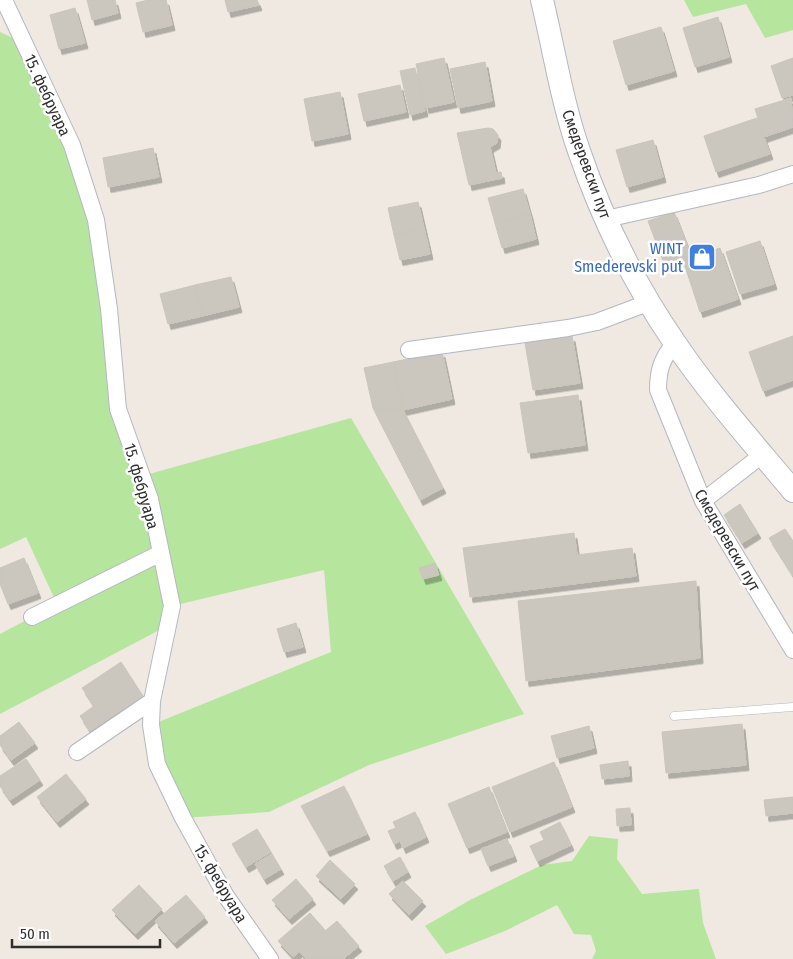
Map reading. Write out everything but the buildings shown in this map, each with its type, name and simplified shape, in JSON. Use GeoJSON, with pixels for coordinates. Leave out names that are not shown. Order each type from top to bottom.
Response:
{"type":"FeatureCollection","features":[{"type":"Feature","properties":{"kind":"main road","name":"Смедеревски пут"},"geometry":{"type":"LineString","coordinates":[[542,0],[568,114],[579,151],[606,219],[650,302],[675,343],[762,455],[793,491]]}},
{"type":"Feature","properties":{"kind":"street","name":"15. фебруара"},"geometry":{"type":"LineString","coordinates":[[4,0],[72,145],[96,220],[109,309],[118,409],[150,499],[172,606],[152,701],[152,725],[158,764],[183,818],[226,896],[270,959]]}},
{"type":"Feature","properties":{"kind":"street"},"geometry":{"type":"LineString","coordinates":[[606,219],[759,185],[793,174]]}},
{"type":"Feature","properties":{"kind":"street"},"geometry":{"type":"LineString","coordinates":[[409,350],[568,328],[597,322],[650,302]]}},
{"type":"Feature","properties":{"kind":"street","name":"Смедеревски пут"},"geometry":{"type":"LineString","coordinates":[[675,343],[662,360],[658,378],[658,390],[702,501],[793,650]]}},
{"type":"Feature","properties":{"kind":"street"},"geometry":{"type":"LineString","coordinates":[[702,501],[762,455]]}},
{"type":"Feature","properties":{"kind":"street"},"geometry":{"type":"LineString","coordinates":[[32,617],[161,554]]}},
{"type":"Feature","properties":{"kind":"street"},"geometry":{"type":"LineString","coordinates":[[77,752],[152,701]]}},
{"type":"Feature","properties":{"kind":"lane"},"geometry":{"type":"LineString","coordinates":[[674,716],[793,707]]}},
{"type":"Feature","properties":{"kind":"green space"},"geometry":{"type":"Polygon","coordinates":[[[684,0],[793,0],[793,30],[765,38],[746,4],[693,17],[684,0]]]}},
{"type":"Feature","properties":{"kind":"green space"},"geometry":{"type":"Polygon","coordinates":[[[0,32],[25,44],[96,220],[113,354],[142,476],[351,418],[524,714],[369,765],[269,812],[183,818],[151,725],[331,652],[324,570],[172,606],[167,626],[0,714],[0,634],[57,604],[26,537],[0,549],[0,32]]]}},
{"type":"Feature","properties":{"kind":"green space"},"geometry":{"type":"Polygon","coordinates":[[[589,836],[618,839],[617,859],[642,894],[699,889],[703,923],[716,959],[592,959],[596,951],[591,935],[574,934],[557,905],[505,931],[446,954],[425,926],[470,900],[542,865],[572,861],[589,836]]]}},
{"type":"Feature","properties":{"kind":"place","name":"WINT Smederevski put"},"geometry":{"type":"Point","coordinates":[702,257]}}]}
